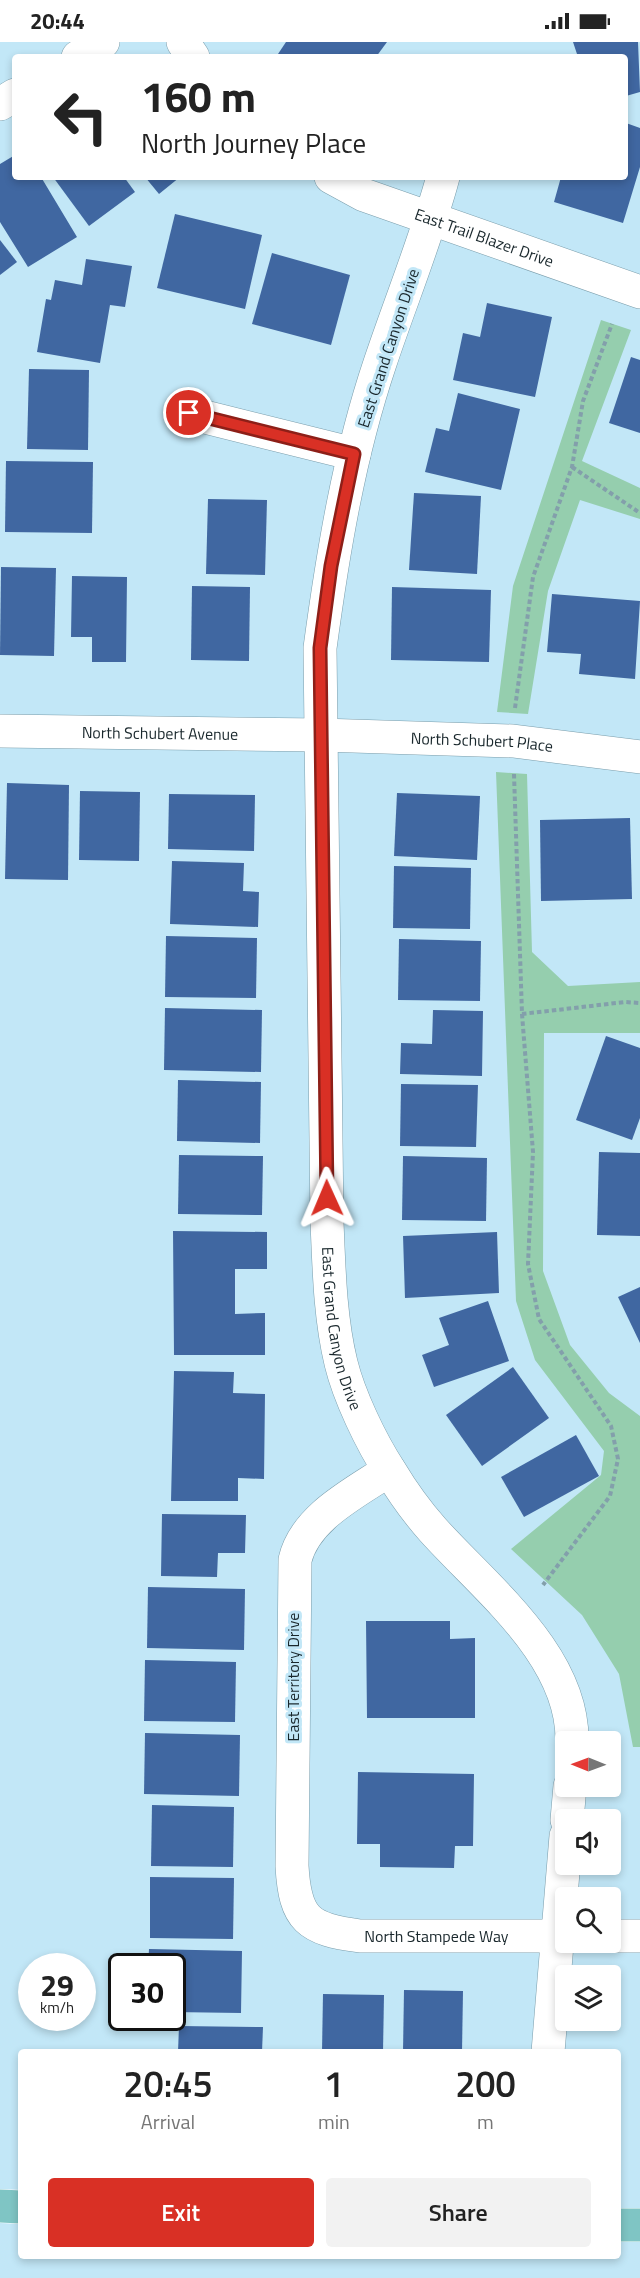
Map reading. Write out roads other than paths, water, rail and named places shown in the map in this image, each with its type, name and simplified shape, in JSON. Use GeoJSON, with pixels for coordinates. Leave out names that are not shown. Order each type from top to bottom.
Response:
{"type":"FeatureCollection","features":[{"type":"Feature","properties":{"kind":"main road"},"geometry":{"type":"LineString","coordinates":[[0,2206],[18,2206]]}},
{"type":"Feature","properties":{"kind":"main road"},"geometry":{"type":"LineString","coordinates":[[621,2225],[640,2225]]}},
{"type":"Feature","properties":{"kind":"street"},"geometry":{"type":"LineString","coordinates":[[83,54],[103,42]]}},
{"type":"Feature","properties":{"kind":"street","name":"East Trail Blazer Drive"},"geometry":{"type":"LineString","coordinates":[[336,180],[364,195],[640,292]]}},
{"type":"Feature","properties":{"kind":"street","name":"East Grand Canyon Drive"},"geometry":{"type":"LineString","coordinates":[[442,180],[431,219],[379,364],[354,454],[331,566],[320,648],[327,1222],[330,1291],[340,1361],[349,1392],[389,1470],[432,1528],[533,1637],[557,1678],[572,1724],[572,1731]]}},
{"type":"Feature","properties":{"kind":"street"},"geometry":{"type":"LineString","coordinates":[[189,413],[354,454]]}},
{"type":"Feature","properties":{"kind":"street","name":"North Schubert Avenue"},"geometry":{"type":"LineString","coordinates":[[0,731],[321,735]]}},
{"type":"Feature","properties":{"kind":"street","name":"North Schubert Place"},"geometry":{"type":"LineString","coordinates":[[321,735],[513,741],[640,757]]}},
{"type":"Feature","properties":{"kind":"street","name":"East Territory Drive"},"geometry":{"type":"LineString","coordinates":[[311,1923],[302,1912],[295,1895],[292,1866],[296,1553],[322,1517],[340,1502],[389,1470]]}},
{"type":"Feature","properties":{"kind":"street","name":"North Stampede Way"},"geometry":{"type":"LineString","coordinates":[[311,1923],[330,1932],[360,1936],[555,1936]]}},
{"type":"Feature","properties":{"kind":"street"},"geometry":{"type":"LineString","coordinates":[[621,1936],[640,1936]]}},
{"type":"Feature","properties":{"kind":"street"},"geometry":{"type":"LineString","coordinates":[[548,2049],[559,1953]]}}]}
